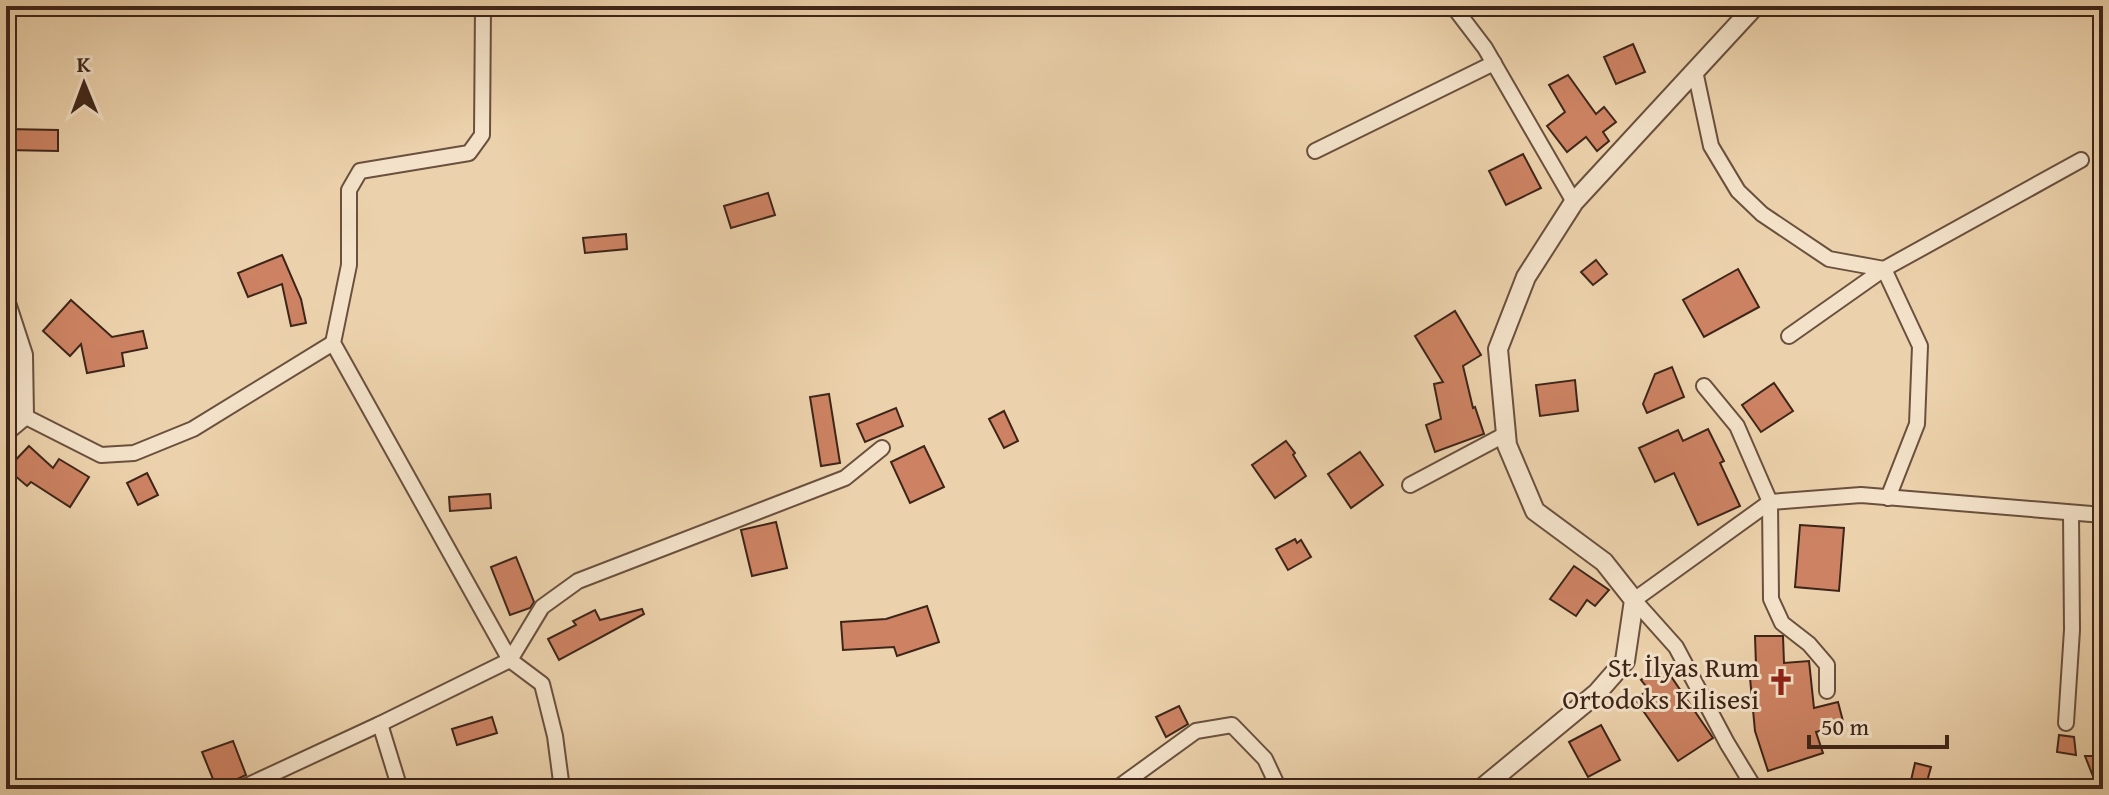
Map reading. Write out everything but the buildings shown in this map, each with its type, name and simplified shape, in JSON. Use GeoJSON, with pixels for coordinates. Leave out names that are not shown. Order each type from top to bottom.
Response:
{"type":"FeatureCollection","features":[{"type":"Feature","properties":{"kind":"street"},"geometry":{"type":"LineString","coordinates":[[483,6],[482,135],[469,153],[360,171],[349,190],[349,265],[333,343],[510,660],[542,684],[555,736],[562,789]]}},
{"type":"Feature","properties":{"kind":"street"},"geometry":{"type":"LineString","coordinates":[[1453,6],[1485,48],[1574,202]]}},
{"type":"Feature","properties":{"kind":"street"},"geometry":{"type":"LineString","coordinates":[[1755,6],[1574,202],[1526,277],[1498,349],[1507,445],[1535,511],[1604,562],[1676,647],[1755,789]]}},
{"type":"Feature","properties":{"kind":"street"},"geometry":{"type":"LineString","coordinates":[[1315,151],[1494,63]]}},
{"type":"Feature","properties":{"kind":"street"},"geometry":{"type":"LineString","coordinates":[[1695,71],[1711,146],[1738,191],[1762,214],[1829,259],[1884,269]]}},
{"type":"Feature","properties":{"kind":"street"},"geometry":{"type":"LineString","coordinates":[[1789,336],[1884,269],[2081,160]]}},
{"type":"Feature","properties":{"kind":"street"},"geometry":{"type":"LineString","coordinates":[[1884,269],[1920,346],[1917,424],[1888,498]]}},
{"type":"Feature","properties":{"kind":"street"},"geometry":{"type":"LineString","coordinates":[[6,303],[24,416]]}},
{"type":"Feature","properties":{"kind":"street"},"geometry":{"type":"LineString","coordinates":[[24,416],[101,455],[134,453],[193,429],[333,343]]}},
{"type":"Feature","properties":{"kind":"street"},"geometry":{"type":"LineString","coordinates":[[1704,386],[1737,426],[1770,502],[1771,599],[1782,623],[1809,644],[1827,665],[1827,691]]}},
{"type":"Feature","properties":{"kind":"street"},"geometry":{"type":"LineString","coordinates":[[6,431],[24,416]]}},
{"type":"Feature","properties":{"kind":"street"},"geometry":{"type":"LineString","coordinates":[[1410,485],[1506,434]]}},
{"type":"Feature","properties":{"kind":"street"},"geometry":{"type":"LineString","coordinates":[[240,789],[510,660],[542,607],[578,581],[845,478],[882,448]]}},
{"type":"Feature","properties":{"kind":"street"},"geometry":{"type":"LineString","coordinates":[[1481,789],[1597,693],[1625,661],[1634,600],[1770,502],[1861,495],[2103,515]]}},
{"type":"Feature","properties":{"kind":"street"},"geometry":{"type":"LineString","coordinates":[[2066,723],[2072,630],[2071,513]]}},
{"type":"Feature","properties":{"kind":"street"},"geometry":{"type":"LineString","coordinates":[[380,724],[400,789]]}},
{"type":"Feature","properties":{"kind":"street"},"geometry":{"type":"LineString","coordinates":[[1116,789],[1196,731],[1232,725],[1265,759],[1279,789]]}},
{"type":"Feature","properties":{"kind":"place","name":"St. İlyas Rum Ortodoks Kilisesi"},"geometry":{"type":"Point","coordinates":[1781,682]}}]}
